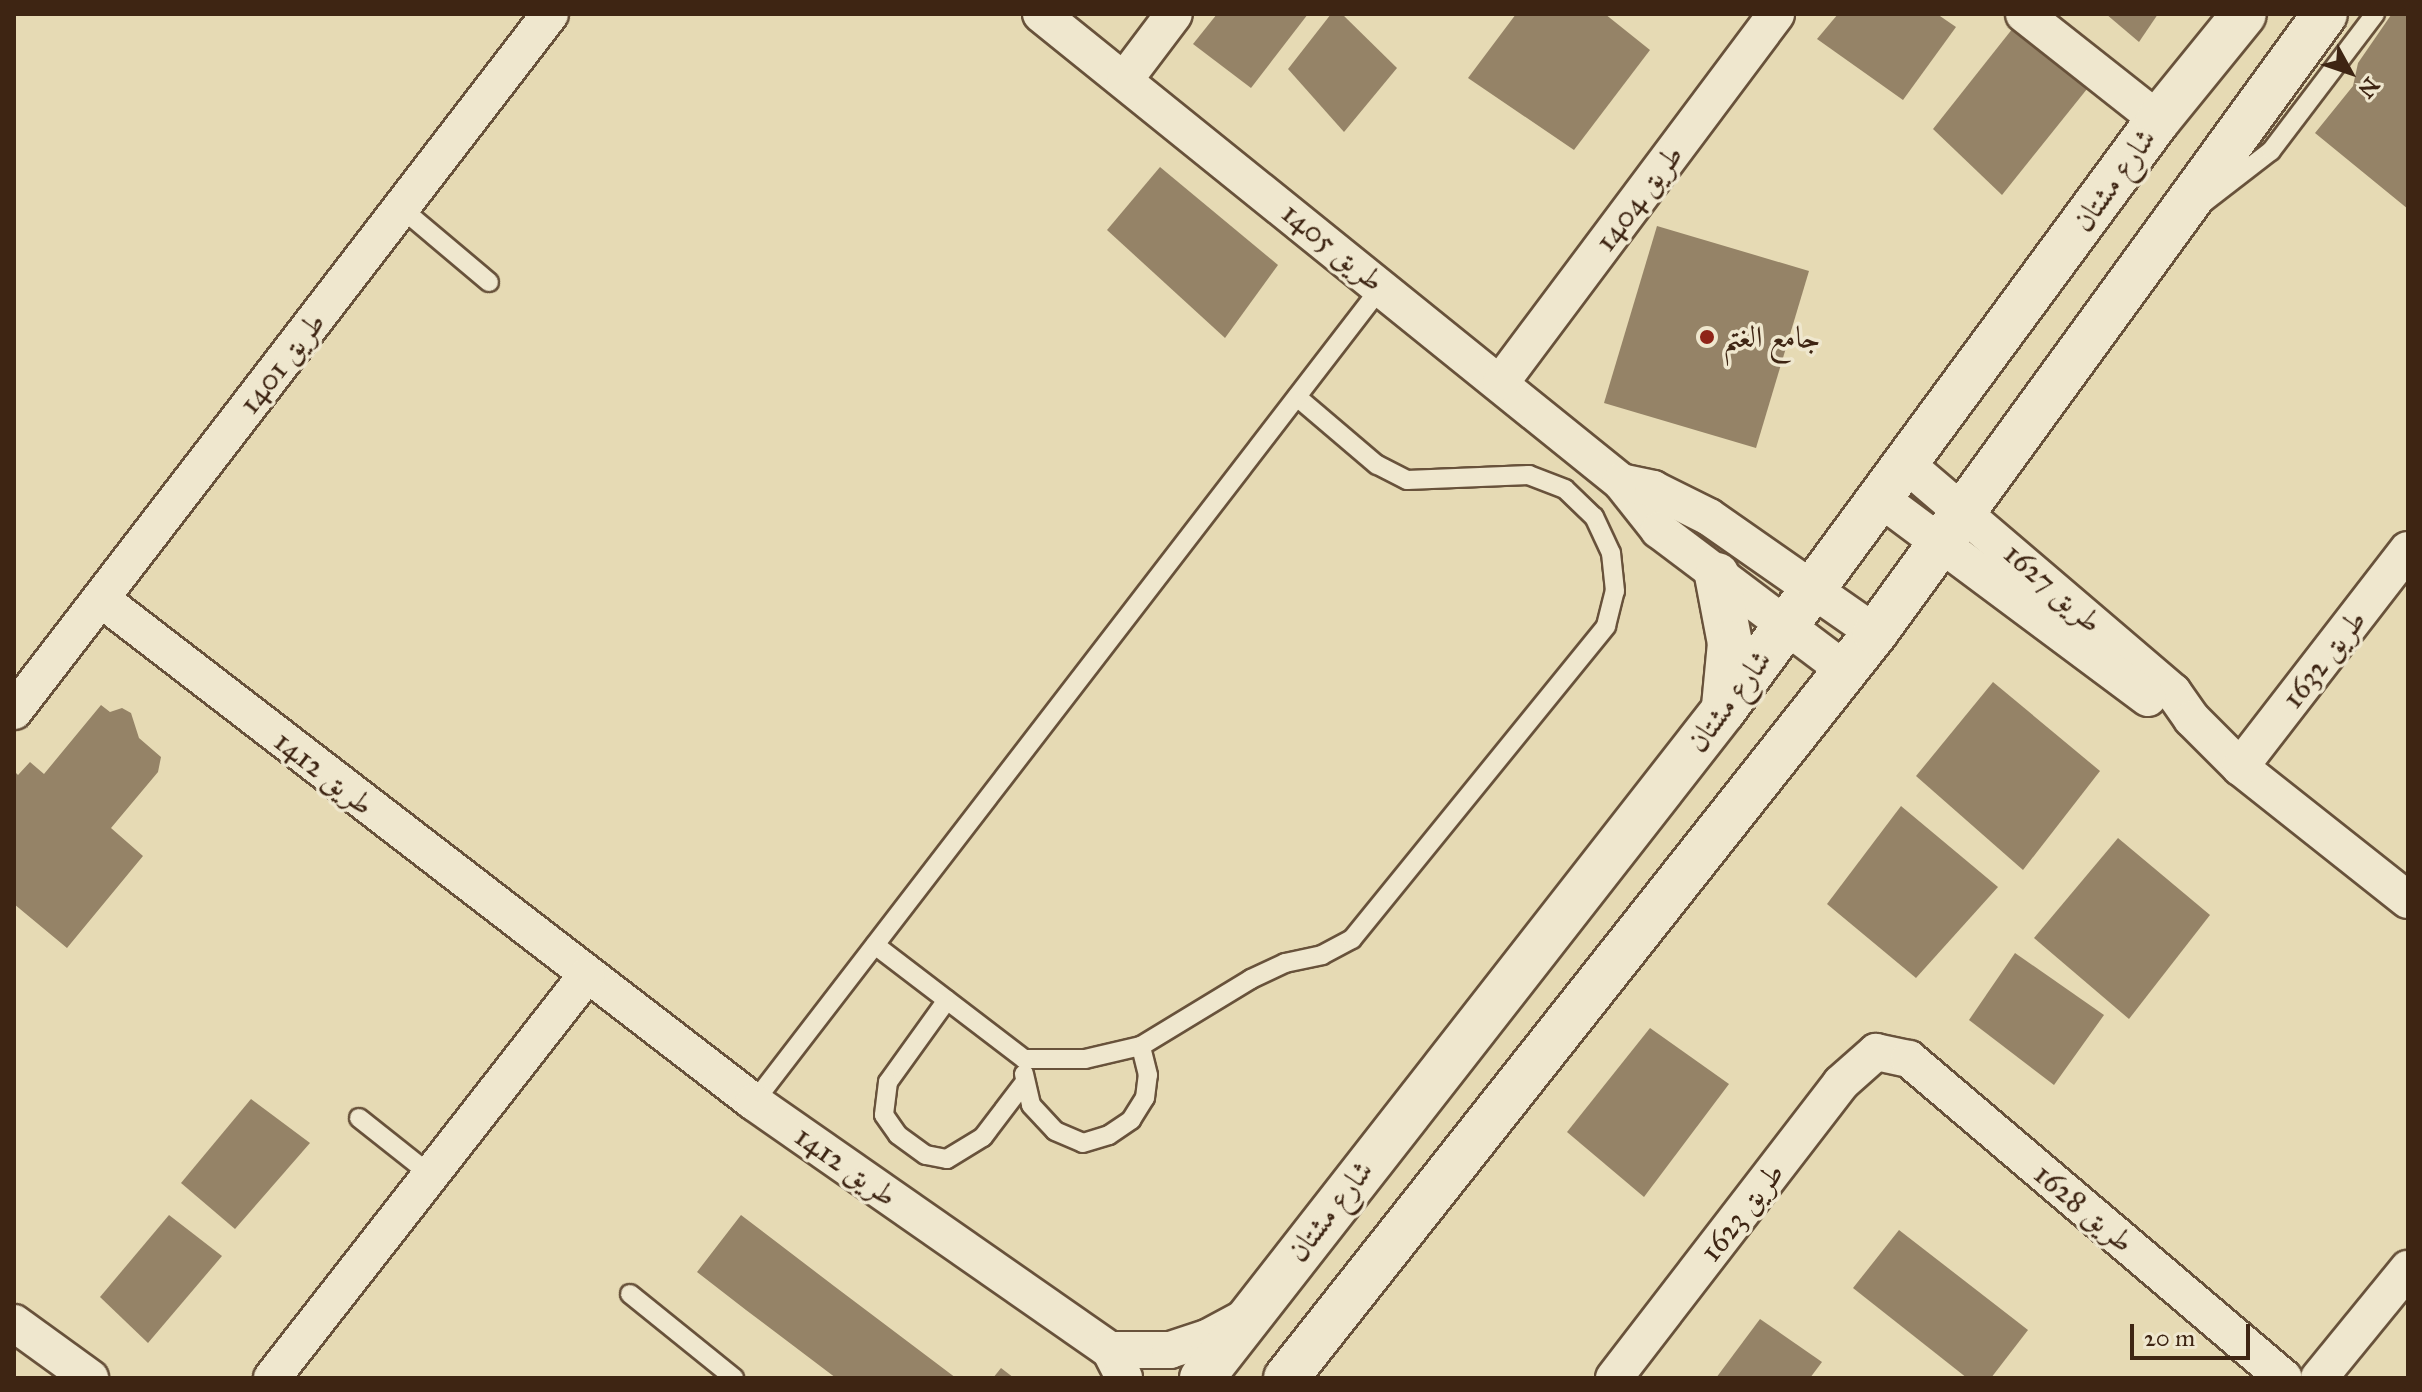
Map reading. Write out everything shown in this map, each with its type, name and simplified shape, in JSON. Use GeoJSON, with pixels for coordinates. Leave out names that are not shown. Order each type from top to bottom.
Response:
{"type":"FeatureCollection","features":[{"type":"Feature","properties":{"kind":"street","name":"طريق 1401"},"geometry":{"type":"LineString","coordinates":[[14,711],[550,14]]}},
{"type":"Feature","properties":{"kind":"street","name":"طريق 1405"},"geometry":{"type":"LineString","coordinates":[[1041,14],[1501,382],[1621,482],[1659,530],[1846,671]]}},
{"type":"Feature","properties":{"kind":"street"},"geometry":{"type":"LineString","coordinates":[[1125,79],[1174,14]]}},
{"type":"Feature","properties":{"kind":"street","name":"طريق 1404"},"geometry":{"type":"LineString","coordinates":[[1501,382],[1776,14]]}},
{"type":"Feature","properties":{"kind":"street"},"geometry":{"type":"LineString","coordinates":[[2024,14],[2158,120]]}},
{"type":"Feature","properties":{"kind":"street","name":"شارع مشتان"},"geometry":{"type":"LineString","coordinates":[[1202,1378],[1723,711],[2158,120],[2244,14]]}},
{"type":"Feature","properties":{"kind":"street"},"geometry":{"type":"LineString","coordinates":[[1286,1378],[1875,633],[1954,529],[2325,14]]}},
{"type":"Feature","properties":{"kind":"street","name":"طريق 1627"},"geometry":{"type":"LineString","coordinates":[[1906,464],[1954,529],[2160,708],[2192,719],[2240,767],[2408,900]]}},
{"type":"Feature","properties":{"kind":"street","name":"طريق 1405"},"geometry":{"type":"LineString","coordinates":[[1621,482],[1681,502],[1814,587],[1875,633]]}},
{"type":"Feature","properties":{"kind":"street","name":"طريق 1627"},"geometry":{"type":"LineString","coordinates":[[1881,499],[1954,529]]}},
{"type":"Feature","properties":{"kind":"street","name":"طريق 1632"},"geometry":{"type":"LineString","coordinates":[[2240,767],[2408,550]]}},
{"type":"Feature","properties":{"kind":"street"},"geometry":{"type":"LineString","coordinates":[[1717,575],[1730,643],[1723,711]]}},
{"type":"Feature","properties":{"kind":"street","name":"طريق 1412"},"geometry":{"type":"LineString","coordinates":[[101,599],[586,976],[754,1102],[1117,1364],[1207,1338],[1248,1316]]}},
{"type":"Feature","properties":{"kind":"street"},"geometry":{"type":"LineString","coordinates":[[272,1378],[586,976]]}},
{"type":"Feature","properties":{"kind":"street","name":"طريق 1623"},"geometry":{"type":"LineString","coordinates":[[1614,1378],[1841,1083],[1876,1052]]}},
{"type":"Feature","properties":{"kind":"street","name":"طريق 1628"},"geometry":{"type":"LineString","coordinates":[[1876,1052],[1909,1059],[2284,1378]]}},
{"type":"Feature","properties":{"kind":"street"},"geometry":{"type":"LineString","coordinates":[[2319,1378],[2408,1269]]}},
{"type":"Feature","properties":{"kind":"street"},"geometry":{"type":"LineString","coordinates":[[14,1323],[90,1378]]}},
{"type":"Feature","properties":{"kind":"lane"},"geometry":{"type":"LineString","coordinates":[[2178,218],[2228,187],[2271,151],[2375,14]]}},
{"type":"Feature","properties":{"kind":"lane"},"geometry":{"type":"LineString","coordinates":[[401,208],[489,282]]}},
{"type":"Feature","properties":{"kind":"lane"},"geometry":{"type":"LineString","coordinates":[[754,1102],[1382,286]]}},
{"type":"Feature","properties":{"kind":"lane"},"geometry":{"type":"LineString","coordinates":[[875,945],[1024,1059],[1085,1059],[1141,1046],[1251,979],[1285,963],[1322,955],[1352,939],[1606,626],[1615,591],[1611,553],[1594,517],[1565,489],[1529,475],[1407,480],[1377,465],[1297,397]]}},
{"type":"Feature","properties":{"kind":"lane"},"geometry":{"type":"LineString","coordinates":[[947,1000],[888,1082],[884,1115],[898,1135],[926,1155],[947,1159],[983,1137],[1024,1083]]}},
{"type":"Feature","properties":{"kind":"lane"},"geometry":{"type":"LineString","coordinates":[[1024,1059],[1024,1083],[1031,1105],[1055,1131],[1083,1143],[1109,1135],[1131,1120],[1145,1098],[1148,1075],[1141,1046]]}},
{"type":"Feature","properties":{"kind":"lane"},"geometry":{"type":"LineString","coordinates":[[359,1118],[431,1175]]}},
{"type":"Feature","properties":{"kind":"lane"},"geometry":{"type":"LineString","coordinates":[[630,1294],[734,1378]]}},
{"type":"Feature","properties":{"kind":"building"},"geometry":{"type":"Polygon","coordinates":[[[1217,14],[1308,14],[1251,88],[1193,44],[1217,14]]]}},
{"type":"Feature","properties":{"kind":"building"},"geometry":{"type":"Polygon","coordinates":[[[1331,14],[1342,14],[1397,68],[1344,132],[1288,69],[1331,14]]]}},
{"type":"Feature","properties":{"kind":"building"},"geometry":{"type":"Polygon","coordinates":[[[1516,14],[1605,14],[1650,50],[1574,150],[1468,78],[1516,14]]]}},
{"type":"Feature","properties":{"kind":"building"},"geometry":{"type":"Polygon","coordinates":[[[1838,14],[1937,14],[1956,27],[1903,100],[1817,39],[1838,14]]]}},
{"type":"Feature","properties":{"kind":"building"},"geometry":{"type":"Polygon","coordinates":[[[2106,14],[2158,14],[2139,42],[2106,14]]]}},
{"type":"Feature","properties":{"kind":"building"},"geometry":{"type":"Polygon","coordinates":[[[2408,14],[2408,209],[2315,133],[2353,86],[2358,63],[2391,15],[2408,14]]]}},
{"type":"Feature","properties":{"kind":"building"},"geometry":{"type":"Polygon","coordinates":[[[2013,28],[2087,89],[2002,195],[1933,129],[2013,28]]]}},
{"type":"Feature","properties":{"kind":"building"},"geometry":{"type":"Polygon","coordinates":[[[1160,167],[1278,265],[1225,338],[1107,230],[1160,167]]]}},
{"type":"Feature","properties":{"kind":"building","name":"جامع الغتم"},"geometry":{"type":"Polygon","coordinates":[[[1657,226],[1809,271],[1756,448],[1604,403],[1657,226]]]}},
{"type":"Feature","properties":{"kind":"building"},"geometry":{"type":"Polygon","coordinates":[[[1993,682],[2100,771],[2023,870],[1916,776],[1993,682]]]}},
{"type":"Feature","properties":{"kind":"building"},"geometry":{"type":"Polygon","coordinates":[[[101,705],[110,712],[122,708],[131,713],[139,738],[161,757],[158,772],[111,828],[143,856],[67,948],[14,904],[14,771],[18,775],[30,762],[44,774],[101,705]]]}},
{"type":"Feature","properties":{"kind":"building"},"geometry":{"type":"Polygon","coordinates":[[[1901,806],[1998,887],[1916,978],[1827,904],[1901,806]]]}},
{"type":"Feature","properties":{"kind":"building"},"geometry":{"type":"Polygon","coordinates":[[[2118,838],[2210,915],[2129,1019],[2034,938],[2118,838]]]}},
{"type":"Feature","properties":{"kind":"building"},"geometry":{"type":"Polygon","coordinates":[[[2015,953],[2104,1015],[2054,1085],[1969,1020],[2015,953]]]}},
{"type":"Feature","properties":{"kind":"building"},"geometry":{"type":"Polygon","coordinates":[[[1650,1028],[1729,1084],[1644,1197],[1567,1132],[1650,1028]]]}},
{"type":"Feature","properties":{"kind":"building"},"geometry":{"type":"Polygon","coordinates":[[[251,1099],[310,1143],[235,1229],[181,1183],[251,1099]]]}},
{"type":"Feature","properties":{"kind":"building"},"geometry":{"type":"Polygon","coordinates":[[[169,1215],[222,1256],[148,1343],[100,1297],[169,1215]]]}},
{"type":"Feature","properties":{"kind":"building"},"geometry":{"type":"Polygon","coordinates":[[[741,1215],[956,1378],[836,1378],[746,1310],[697,1272],[741,1215]]]}},
{"type":"Feature","properties":{"kind":"building"},"geometry":{"type":"Polygon","coordinates":[[[1899,1230],[2028,1330],[1991,1378],[1967,1378],[1853,1288],[1899,1230]]]}},
{"type":"Feature","properties":{"kind":"building"},"geometry":{"type":"Polygon","coordinates":[[[1760,1319],[1822,1362],[1810,1378],[1716,1378],[1760,1319]]]}},
{"type":"Feature","properties":{"kind":"building"},"geometry":{"type":"Polygon","coordinates":[[[1001,1368],[1014,1378],[993,1378],[1001,1368]]]}},
{"type":"Feature","properties":{"kind":"place","name":"جامع الغتم"},"geometry":{"type":"Point","coordinates":[1707,337]}}]}
